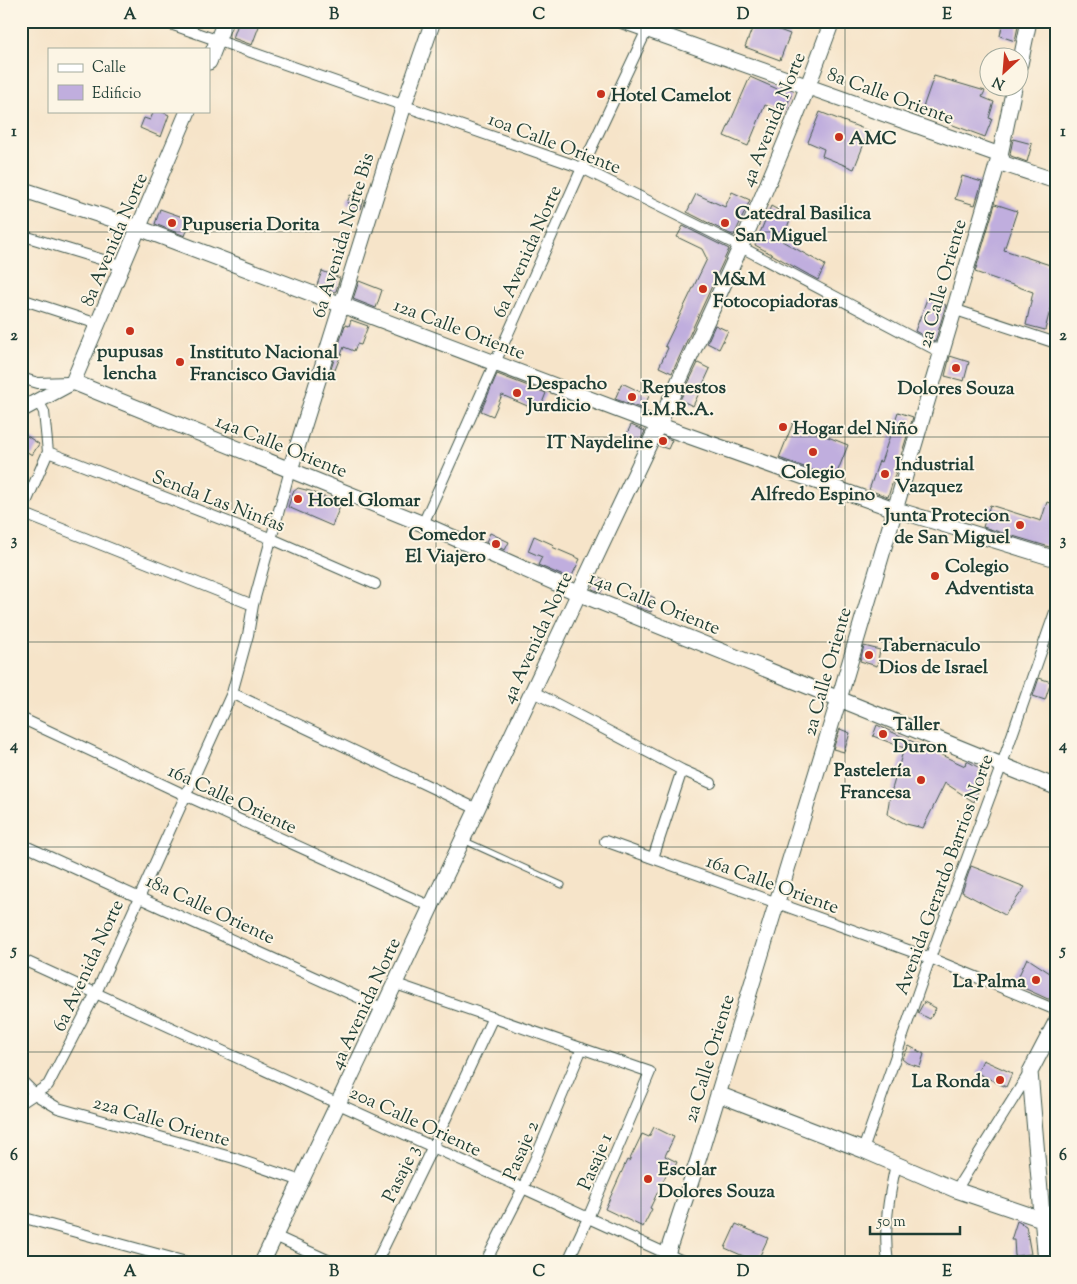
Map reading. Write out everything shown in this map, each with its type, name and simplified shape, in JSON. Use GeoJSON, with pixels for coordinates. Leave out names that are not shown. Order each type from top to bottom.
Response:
{"type":"FeatureCollection","features":[{"type":"Feature","properties":{"kind":"street","name":"10a Calle Oriente"},"geometry":{"type":"LineString","coordinates":[[162,21],[582,168],[741,247],[942,353]]}},
{"type":"Feature","properties":{"kind":"street"},"geometry":{"type":"LineString","coordinates":[[210,60],[225,21]]}},
{"type":"Feature","properties":{"kind":"street","name":"6a Avenida Norte Bis"},"geometry":{"type":"LineString","coordinates":[[232,693],[248,635],[253,605],[290,470],[404,105],[433,21]]}},
{"type":"Feature","properties":{"kind":"street","name":"8a Calle Oriente"},"geometry":{"type":"LineString","coordinates":[[623,21],[649,26],[1000,155],[1004,164],[1056,181]]}},
{"type":"Feature","properties":{"kind":"street","name":"4a Avenida Norte"},"geometry":{"type":"LineString","coordinates":[[262,1263],[396,984],[741,247],[808,86],[832,21]]}},
{"type":"Feature","properties":{"kind":"street"},"geometry":{"type":"LineString","coordinates":[[1023,48],[1029,21]]}},
{"type":"Feature","properties":{"kind":"street","name":"6a Avenida Norte"},"geometry":{"type":"LineString","coordinates":[[423,524],[582,168],[649,26]]}},
{"type":"Feature","properties":{"kind":"street","name":"2a Calle Oriente"},"geometry":{"type":"LineString","coordinates":[[666,1258],[839,699],[1000,155],[1012,98]]}},
{"type":"Feature","properties":{"kind":"street","name":"8a Avenida Norte"},"geometry":{"type":"LineString","coordinates":[[72,382],[140,228],[188,112]]}},
{"type":"Feature","properties":{"kind":"street","name":"12a Calle Oriente"},"geometry":{"type":"LineString","coordinates":[[21,189],[140,228],[658,425],[894,509],[1056,560]]}},
{"type":"Feature","properties":{"kind":"street"},"geometry":{"type":"LineString","coordinates":[[21,235],[123,266]]}},
{"type":"Feature","properties":{"kind":"street"},"geometry":{"type":"LineString","coordinates":[[21,299],[98,324]]}},
{"type":"Feature","properties":{"kind":"street"},"geometry":{"type":"LineString","coordinates":[[953,309],[1056,343]]}},
{"type":"Feature","properties":{"kind":"street","name":"14a Calle Oriente"},"geometry":{"type":"LineString","coordinates":[[21,378],[38,383],[72,382],[423,524],[578,592],[1056,787]]}},
{"type":"Feature","properties":{"kind":"street"},"geometry":{"type":"LineString","coordinates":[[21,410],[72,382]]}},
{"type":"Feature","properties":{"kind":"street"},"geometry":{"type":"LineString","coordinates":[[38,401],[44,412],[48,452],[22,513],[253,605]]}},
{"type":"Feature","properties":{"kind":"street","name":"Senda Las Ninfas"},"geometry":{"type":"LineString","coordinates":[[48,452],[272,539],[375,584]]}},
{"type":"Feature","properties":{"kind":"street","name":"Avenida Gerardo Barrios Norte"},"geometry":{"type":"LineString","coordinates":[[864,1150],[930,958],[1002,764],[1056,609]]}},
{"type":"Feature","properties":{"kind":"street"},"geometry":{"type":"LineString","coordinates":[[232,693],[477,809]]}},
{"type":"Feature","properties":{"kind":"street","name":"6a Avenida Norte"},"geometry":{"type":"LineString","coordinates":[[21,1103],[48,1086],[96,993],[232,693]]}},
{"type":"Feature","properties":{"kind":"street"},"geometry":{"type":"LineString","coordinates":[[531,693],[711,783]]}},
{"type":"Feature","properties":{"kind":"street","name":"16a Calle Oriente"},"geometry":{"type":"LineString","coordinates":[[21,718],[432,907]]}},
{"type":"Feature","properties":{"kind":"street"},"geometry":{"type":"LineString","coordinates":[[653,858],[682,770]]}},
{"type":"Feature","properties":{"kind":"street","name":"16a Calle Oriente"},"geometry":{"type":"LineString","coordinates":[[605,841],[930,958],[1056,1010]]}},
{"type":"Feature","properties":{"kind":"street","name":"18a Calle Oriente"},"geometry":{"type":"LineString","coordinates":[[21,844],[384,1009]]}},
{"type":"Feature","properties":{"kind":"street","name":"20a Calle Oriente"},"geometry":{"type":"LineString","coordinates":[[21,959],[588,1218],[666,1258],[687,1263]]}},
{"type":"Feature","properties":{"kind":"street"},"geometry":{"type":"LineString","coordinates":[[396,984],[582,1048]]}},
{"type":"Feature","properties":{"kind":"street","name":"Pasaje 3"},"geometry":{"type":"LineString","coordinates":[[376,1263],[493,1017]]}},
{"type":"Feature","properties":{"kind":"street"},"geometry":{"type":"LineString","coordinates":[[956,1190],[1030,1072],[1056,1022]]}},
{"type":"Feature","properties":{"kind":"street","name":"Pasaje 1"},"geometry":{"type":"LineString","coordinates":[[567,1263],[650,1072],[582,1048]]}},
{"type":"Feature","properties":{"kind":"street","name":"Pasaje 2"},"geometry":{"type":"LineString","coordinates":[[485,1263],[523,1188],[582,1048]]}},
{"type":"Feature","properties":{"kind":"street"},"geometry":{"type":"LineString","coordinates":[[1030,1072],[1049,1222],[1046,1263]]}},
{"type":"Feature","properties":{"kind":"street","name":"22a Calle Oriente"},"geometry":{"type":"LineString","coordinates":[[21,1080],[36,1095],[58,1108],[234,1158],[301,1181]]}},
{"type":"Feature","properties":{"kind":"street"},"geometry":{"type":"LineString","coordinates":[[718,1094],[864,1150],[956,1190],[1049,1222]]}},
{"type":"Feature","properties":{"kind":"street"},"geometry":{"type":"LineString","coordinates":[[888,1263],[886,1226],[890,1189],[896,1164]]}},
{"type":"Feature","properties":{"kind":"street"},"geometry":{"type":"LineString","coordinates":[[21,1217],[190,1263]]}},
{"type":"Feature","properties":{"kind":"street"},"geometry":{"type":"LineString","coordinates":[[275,1236],[334,1263]]}},
{"type":"Feature","properties":{"kind":"lane"},"geometry":{"type":"LineString","coordinates":[[463,840],[562,885]]}},
{"type":"Feature","properties":{"kind":"building"},"geometry":{"type":"Polygon","coordinates":[[[239,21],[261,21],[252,45],[233,38],[239,21]]]}},
{"type":"Feature","properties":{"kind":"building"},"geometry":{"type":"Polygon","coordinates":[[[755,21],[790,34],[780,60],[745,47],[755,21]]]}},
{"type":"Feature","properties":{"kind":"building"},"geometry":{"type":"Polygon","coordinates":[[[1003,21],[1019,21],[1015,41],[1000,36],[1003,21]]]}},
{"type":"Feature","properties":{"kind":"building"},"geometry":{"type":"Polygon","coordinates":[[[934,76],[980,90],[980,98],[994,102],[989,118],[992,119],[985,137],[921,113],[934,76]]]}},
{"type":"Feature","properties":{"kind":"building"},"geometry":{"type":"Polygon","coordinates":[[[750,77],[791,95],[784,113],[765,105],[748,146],[724,136],[750,77]]]}},
{"type":"Feature","properties":{"kind":"building"},"geometry":{"type":"Polygon","coordinates":[[[154,112],[162,112],[169,115],[161,137],[140,128],[144,118],[150,120],[154,112]]]}},
{"type":"Feature","properties":{"kind":"building","name":"AMC"},"geometry":{"type":"Polygon","coordinates":[[[820,112],[869,131],[854,169],[822,156],[824,149],[808,142],[820,112]]]}},
{"type":"Feature","properties":{"kind":"building"},"geometry":{"type":"Polygon","coordinates":[[[1013,139],[1032,144],[1027,162],[1011,156],[1013,139]]]}},
{"type":"Feature","properties":{"kind":"building"},"geometry":{"type":"Polygon","coordinates":[[[962,176],[982,182],[975,205],[955,199],[962,176]]]}},
{"type":"Feature","properties":{"kind":"building","name":"Catedral Basilica San Miguel"},"geometry":{"type":"Polygon","coordinates":[[[732,192],[750,200],[734,236],[687,212],[696,194],[725,207],[732,192]]]}},
{"type":"Feature","properties":{"kind":"building"},"geometry":{"type":"Polygon","coordinates":[[[350,195],[364,200],[361,209],[347,203],[350,195]]]}},
{"type":"Feature","properties":{"kind":"building"},"geometry":{"type":"Polygon","coordinates":[[[995,204],[1017,211],[1004,250],[1056,267],[1056,286],[1045,330],[1026,325],[1033,292],[975,272],[995,204]]]}},
{"type":"Feature","properties":{"kind":"building"},"geometry":{"type":"Polygon","coordinates":[[[771,206],[791,217],[782,241],[825,265],[818,280],[755,245],[771,206]]]}},
{"type":"Feature","properties":{"kind":"building","name":"Pupuseria Dorita"},"geometry":{"type":"Polygon","coordinates":[[[160,209],[191,220],[185,236],[155,224],[160,209]]]}},
{"type":"Feature","properties":{"kind":"building"},"geometry":{"type":"Polygon","coordinates":[[[683,226],[729,249],[672,373],[659,367],[668,348],[665,346],[707,259],[702,249],[677,237],[683,226]]]}},
{"type":"Feature","properties":{"kind":"building"},"geometry":{"type":"Polygon","coordinates":[[[322,271],[340,278],[336,291],[334,292],[317,285],[322,271]]]}},
{"type":"Feature","properties":{"kind":"building"},"geometry":{"type":"Polygon","coordinates":[[[359,281],[382,290],[376,308],[353,299],[359,281]]]}},
{"type":"Feature","properties":{"kind":"building"},"geometry":{"type":"Polygon","coordinates":[[[927,299],[946,305],[935,342],[915,331],[927,299]]]}},
{"type":"Feature","properties":{"kind":"building"},"geometry":{"type":"Polygon","coordinates":[[[351,320],[368,326],[361,345],[357,344],[354,351],[344,347],[335,370],[331,369],[345,325],[349,326],[351,320]]]}},
{"type":"Feature","properties":{"kind":"building"},"geometry":{"type":"Polygon","coordinates":[[[715,325],[728,331],[719,349],[707,343],[715,325]]]}},
{"type":"Feature","properties":{"kind":"building","name":"Dolores Souza"},"geometry":{"type":"Polygon","coordinates":[[[950,356],[969,362],[964,381],[945,376],[950,356]]]}},
{"type":"Feature","properties":{"kind":"building"},"geometry":{"type":"Polygon","coordinates":[[[698,363],[710,369],[693,406],[680,400],[698,363]]]}},
{"type":"Feature","properties":{"kind":"building","name":"Despacho Jurdicio"},"geometry":{"type":"Polygon","coordinates":[[[497,374],[546,393],[539,411],[502,395],[493,416],[481,411],[497,374]]]}},
{"type":"Feature","properties":{"kind":"building","name":"Repuestos I.M.R.A."},"geometry":{"type":"Polygon","coordinates":[[[622,383],[649,396],[643,409],[615,399],[622,383]]]}},
{"type":"Feature","properties":{"kind":"building"},"geometry":{"type":"Polygon","coordinates":[[[898,412],[913,417],[888,497],[869,490],[898,412]]]}},
{"type":"Feature","properties":{"kind":"building","name":"Colegio Alfredo Espino"},"geometry":{"type":"Polygon","coordinates":[[[793,423],[848,445],[835,478],[779,458],[793,423]]]}},
{"type":"Feature","properties":{"kind":"building"},"geometry":{"type":"Polygon","coordinates":[[[631,425],[645,431],[639,444],[625,438],[631,425]]]}},
{"type":"Feature","properties":{"kind":"building"},"geometry":{"type":"Polygon","coordinates":[[[21,432],[39,444],[32,455],[21,448],[21,432]]]}},
{"type":"Feature","properties":{"kind":"building"},"geometry":{"type":"Polygon","coordinates":[[[663,437],[672,440],[668,449],[659,446],[663,437]]]}},
{"type":"Feature","properties":{"kind":"building"},"geometry":{"type":"Polygon","coordinates":[[[298,488],[341,504],[332,526],[288,507],[293,492],[298,488]]]}},
{"type":"Feature","properties":{"kind":"building","name":"Junta Protecion de San Miguel"},"geometry":{"type":"Polygon","coordinates":[[[1047,502],[1056,505],[1056,549],[983,527],[990,505],[1041,521],[1047,502]]]}},
{"type":"Feature","properties":{"kind":"building"},"geometry":{"type":"Polygon","coordinates":[[[490,533],[509,542],[505,550],[486,542],[490,533]]]}},
{"type":"Feature","properties":{"kind":"building"},"geometry":{"type":"Polygon","coordinates":[[[534,536],[554,545],[552,547],[580,559],[571,578],[538,565],[542,557],[528,551],[534,536]]]}},
{"type":"Feature","properties":{"kind":"building"},"geometry":{"type":"Polygon","coordinates":[[[597,576],[606,580],[601,592],[592,589],[597,576]]]}},
{"type":"Feature","properties":{"kind":"building"},"geometry":{"type":"Polygon","coordinates":[[[642,592],[655,598],[651,612],[636,607],[642,592]]]}},
{"type":"Feature","properties":{"kind":"building","name":"Tabernaculo Dios de Israel"},"geometry":{"type":"Polygon","coordinates":[[[864,646],[880,650],[877,666],[860,661],[864,646]]]}},
{"type":"Feature","properties":{"kind":"building"},"geometry":{"type":"Polygon","coordinates":[[[1039,678],[1051,682],[1045,700],[1033,696],[1039,678]]]}},
{"type":"Feature","properties":{"kind":"building","name":"Pastelería Francesa"},"geometry":{"type":"Polygon","coordinates":[[[877,725],[965,766],[967,761],[985,771],[974,802],[945,783],[923,828],[906,824],[887,814],[890,796],[904,748],[873,736],[877,725]]]}},
{"type":"Feature","properties":{"kind":"building"},"geometry":{"type":"Polygon","coordinates":[[[840,729],[850,733],[844,752],[833,749],[840,729]]]}},
{"type":"Feature","properties":{"kind":"building"},"geometry":{"type":"Polygon","coordinates":[[[971,866],[1025,887],[1005,915],[962,892],[971,866]]]}},
{"type":"Feature","properties":{"kind":"building","name":"La Palma"},"geometry":{"type":"Polygon","coordinates":[[[1027,958],[1056,977],[1056,998],[1048,999],[1015,984],[1027,958]]]}},
{"type":"Feature","properties":{"kind":"building"},"geometry":{"type":"Polygon","coordinates":[[[924,1002],[936,1008],[930,1019],[918,1013],[924,1002]]]}},
{"type":"Feature","properties":{"kind":"building"},"geometry":{"type":"Polygon","coordinates":[[[909,1046],[924,1054],[920,1067],[907,1063],[902,1059],[909,1046]]]}},
{"type":"Feature","properties":{"kind":"building","name":"La Ronda"},"geometry":{"type":"Polygon","coordinates":[[[983,1060],[1012,1073],[1006,1087],[977,1073],[983,1060]]]}},
{"type":"Feature","properties":{"kind":"building"},"geometry":{"type":"Polygon","coordinates":[[[654,1127],[674,1137],[665,1156],[677,1162],[671,1175],[667,1173],[643,1227],[605,1209],[627,1160],[629,1161],[642,1134],[649,1137],[654,1127]]]}},
{"type":"Feature","properties":{"kind":"building"},"geometry":{"type":"Polygon","coordinates":[[[1017,1221],[1026,1226],[1031,1254],[1015,1256],[1014,1240],[1011,1240],[1017,1221]]]}},
{"type":"Feature","properties":{"kind":"building"},"geometry":{"type":"Polygon","coordinates":[[[736,1224],[768,1238],[757,1262],[725,1248],[736,1224]]]}},
{"type":"Feature","properties":{"kind":"place","name":"Hotel Camelot"},"geometry":{"type":"Point","coordinates":[601,94]}},
{"type":"Feature","properties":{"kind":"place","name":"AMC"},"geometry":{"type":"Point","coordinates":[839,137]}},
{"type":"Feature","properties":{"kind":"place","name":"Pupuseria Dorita"},"geometry":{"type":"Point","coordinates":[172,223]}},
{"type":"Feature","properties":{"kind":"place","name":"Catedral Basilica San Miguel"},"geometry":{"type":"Point","coordinates":[725,223]}},
{"type":"Feature","properties":{"kind":"place","name":"M&M Fotocopiadoras"},"geometry":{"type":"Point","coordinates":[703,289]}},
{"type":"Feature","properties":{"kind":"place","name":"pupusas lencha"},"geometry":{"type":"Point","coordinates":[130,331]}},
{"type":"Feature","properties":{"kind":"place","name":"Instituto Nacional Francisco Gavidia"},"geometry":{"type":"Point","coordinates":[180,362]}},
{"type":"Feature","properties":{"kind":"place","name":"Dolores Souza"},"geometry":{"type":"Point","coordinates":[956,368]}},
{"type":"Feature","properties":{"kind":"place","name":"Despacho Jurdicio"},"geometry":{"type":"Point","coordinates":[517,393]}},
{"type":"Feature","properties":{"kind":"place","name":"Repuestos I.M.R.A."},"geometry":{"type":"Point","coordinates":[632,397]}},
{"type":"Feature","properties":{"kind":"place","name":"Hogar del Niño"},"geometry":{"type":"Point","coordinates":[783,427]}},
{"type":"Feature","properties":{"kind":"place","name":"IT Naydeline"},"geometry":{"type":"Point","coordinates":[663,441]}},
{"type":"Feature","properties":{"kind":"place","name":"Colegio Alfredo Espino"},"geometry":{"type":"Point","coordinates":[813,452]}},
{"type":"Feature","properties":{"kind":"place","name":"Industrial Vazquez"},"geometry":{"type":"Point","coordinates":[885,474]}},
{"type":"Feature","properties":{"kind":"place","name":"Hotel Glomar"},"geometry":{"type":"Point","coordinates":[298,499]}},
{"type":"Feature","properties":{"kind":"place","name":"Junta Protecion de San Miguel"},"geometry":{"type":"Point","coordinates":[1020,525]}},
{"type":"Feature","properties":{"kind":"place","name":"Comedor El Viajero"},"geometry":{"type":"Point","coordinates":[496,544]}},
{"type":"Feature","properties":{"kind":"place","name":"Colegio Adventista"},"geometry":{"type":"Point","coordinates":[935,576]}},
{"type":"Feature","properties":{"kind":"place","name":"Tabernaculo Dios de Israel"},"geometry":{"type":"Point","coordinates":[869,655]}},
{"type":"Feature","properties":{"kind":"place","name":"Taller Duron"},"geometry":{"type":"Point","coordinates":[883,734]}},
{"type":"Feature","properties":{"kind":"place","name":"Pastelería Francesa"},"geometry":{"type":"Point","coordinates":[921,780]}},
{"type":"Feature","properties":{"kind":"place","name":"La Palma"},"geometry":{"type":"Point","coordinates":[1036,980]}},
{"type":"Feature","properties":{"kind":"place","name":"La Ronda"},"geometry":{"type":"Point","coordinates":[1000,1080]}},
{"type":"Feature","properties":{"kind":"place","name":"Escolar Dolores Souza"},"geometry":{"type":"Point","coordinates":[648,1179]}}]}
